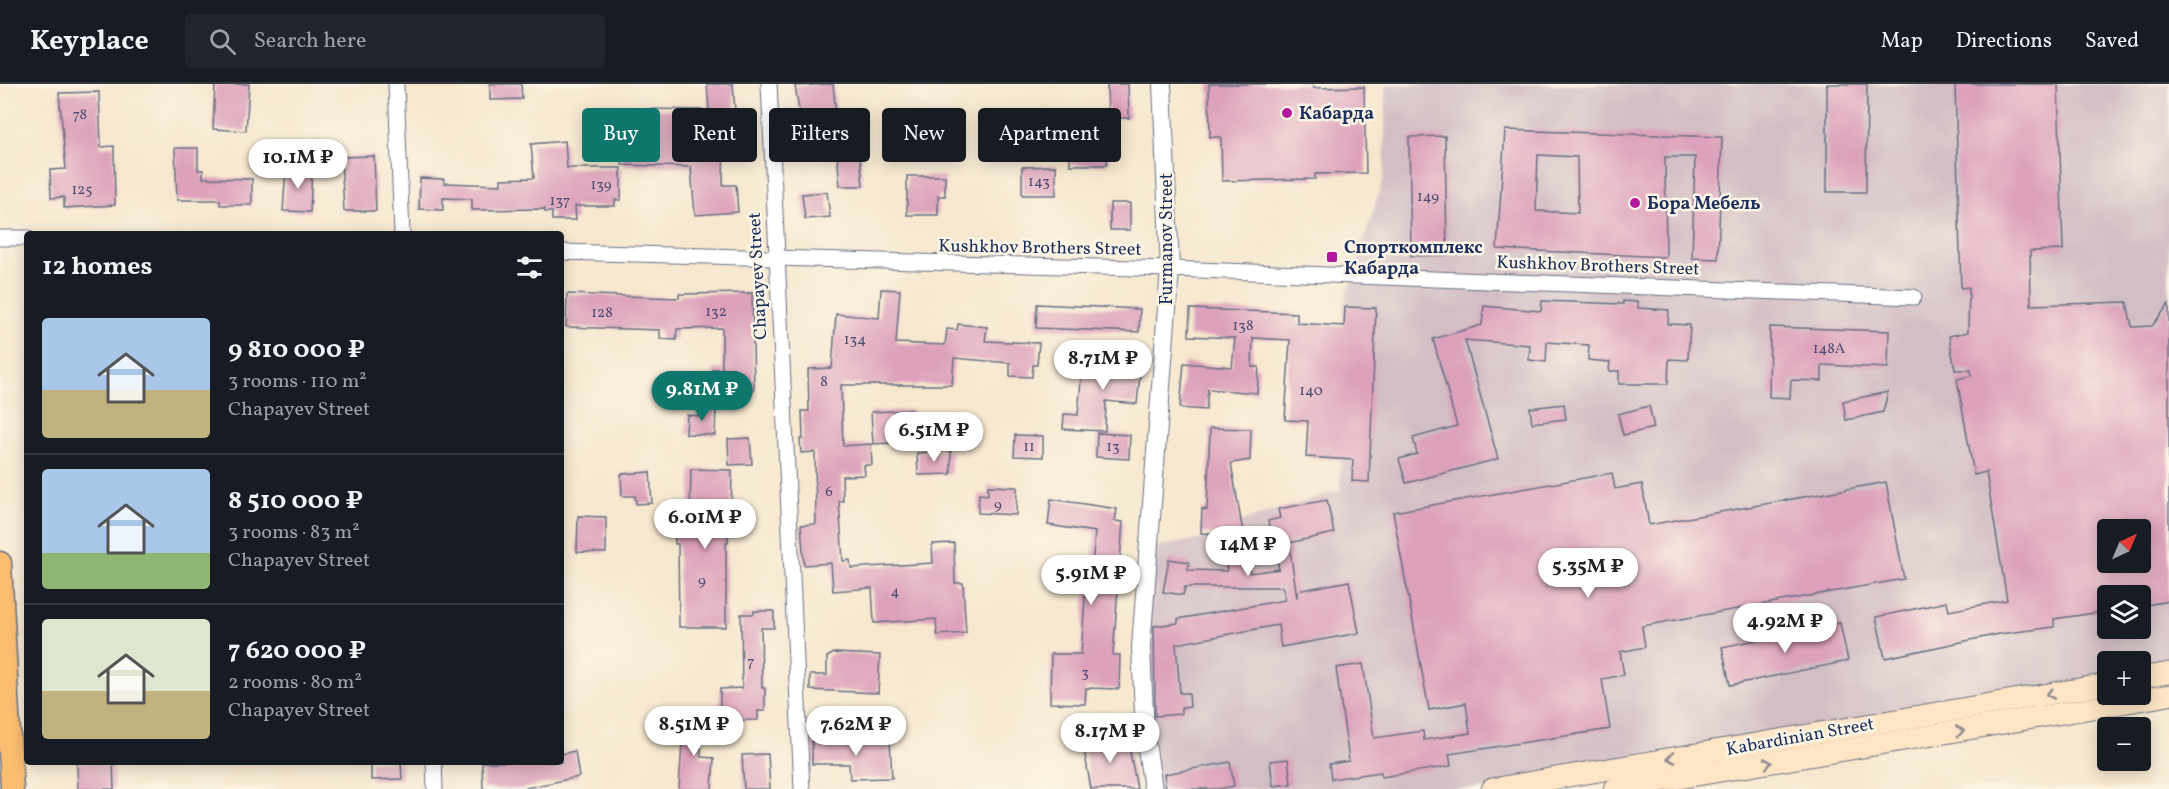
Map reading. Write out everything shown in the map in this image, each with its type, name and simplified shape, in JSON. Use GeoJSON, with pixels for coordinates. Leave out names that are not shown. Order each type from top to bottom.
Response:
{"type":"FeatureCollection","features":[{"type":"Feature","properties":{"kind":"main road"},"geometry":{"type":"LineString","coordinates":[[0,564],[12,789]]}},
{"type":"Feature","properties":{"kind":"main road"},"geometry":{"type":"LineString","coordinates":[[2151,676],[2169,673]]}},
{"type":"Feature","properties":{"kind":"main road","name":"Kabardinian Street"},"geometry":{"type":"LineString","coordinates":[[1492,789],[1710,771],[2097,686]]}},
{"type":"Feature","properties":{"kind":"main road","name":"Kabardinian Street"},"geometry":{"type":"LineString","coordinates":[[1614,789],[2169,695]]}},
{"type":"Feature","properties":{"kind":"street"},"geometry":{"type":"LineString","coordinates":[[396,84],[402,231]]}},
{"type":"Feature","properties":{"kind":"street","name":"Chapayev Street"},"geometry":{"type":"LineString","coordinates":[[769,84],[802,789]]}},
{"type":"Feature","properties":{"kind":"street","name":"Furmanov Street"},"geometry":{"type":"LineString","coordinates":[[1153,789],[1145,736],[1141,647],[1170,269],[1162,84]]}},
{"type":"Feature","properties":{"kind":"street"},"geometry":{"type":"LineString","coordinates":[[0,238],[24,238]]}},
{"type":"Feature","properties":{"kind":"street","name":"Kushkhov Brothers Street"},"geometry":{"type":"LineString","coordinates":[[564,252],[776,260],[1170,269],[1914,297]]}},
{"type":"Feature","properties":{"kind":"street"},"geometry":{"type":"LineString","coordinates":[[434,765],[435,789]]}},
{"type":"Feature","properties":{"kind":"shaded area"},"geometry":{"type":"Polygon","coordinates":[[[1386,84],[2169,84],[2169,673],[2151,676],[2151,651],[2097,651],[2097,686],[1492,789],[1153,789],[1145,736],[1148,548],[1215,537],[1249,519],[1340,490],[1343,307],[1384,177],[1386,84]]]}},
{"type":"Feature","properties":{"kind":"building"},"geometry":{"type":"Polygon","coordinates":[[[215,84],[249,84],[246,131],[213,129],[215,84]]]}},
{"type":"Feature","properties":{"kind":"building"},"geometry":{"type":"Polygon","coordinates":[[[490,84],[521,84],[522,99],[490,100],[490,84]]]}},
{"type":"Feature","properties":{"kind":"building"},"geometry":{"type":"Polygon","coordinates":[[[707,84],[733,84],[735,108],[709,108],[707,84]]]}},
{"type":"Feature","properties":{"kind":"building"},"geometry":{"type":"Polygon","coordinates":[[[833,84],[835,108],[799,108],[795,86],[833,84]]]}},
{"type":"Feature","properties":{"kind":"building"},"geometry":{"type":"Polygon","coordinates":[[[1107,84],[1128,84],[1129,118],[1121,118],[1121,108],[1108,108],[1107,84]]]}},
{"type":"Feature","properties":{"kind":"building","name":"Кабарда"},"geometry":{"type":"Polygon","coordinates":[[[1209,84],[1312,84],[1313,88],[1364,87],[1366,173],[1315,174],[1315,179],[1222,181],[1221,137],[1210,137],[1209,84]]]}},
{"type":"Feature","properties":{"kind":"building"},"geometry":{"type":"Polygon","coordinates":[[[1827,84],[1867,84],[1866,192],[1827,192],[1827,84]]]}},
{"type":"Feature","properties":{"kind":"building"},"geometry":{"type":"Polygon","coordinates":[[[1955,84],[2058,84],[2063,250],[2030,251],[2031,305],[2127,302],[2132,327],[2152,326],[2169,304],[2169,601],[2151,604],[2151,585],[2097,585],[2097,613],[2054,619],[2054,627],[1999,634],[1885,658],[1876,617],[1947,602],[1949,611],[2007,600],[1986,472],[1974,475],[1957,379],[1971,376],[1971,370],[1955,370],[1949,336],[1968,332],[1969,287],[1961,288],[1955,84]]]}},
{"type":"Feature","properties":{"kind":"building"},"geometry":{"type":"Polygon","coordinates":[[[99,92],[101,147],[114,146],[115,205],[64,208],[64,197],[51,198],[50,170],[66,169],[59,93],[99,92]]]}},
{"type":"Feature","properties":{"kind":"building"},"geometry":{"type":"Polygon","coordinates":[[[660,109],[672,109],[672,162],[723,162],[723,185],[736,185],[738,212],[695,215],[691,167],[622,165],[622,162],[660,162],[660,109]]]}},
{"type":"Feature","properties":{"kind":"building"},"geometry":{"type":"Polygon","coordinates":[[[1505,130],[1722,137],[1718,259],[1692,258],[1695,157],[1665,157],[1666,257],[1497,249],[1505,130]],[[1538,155],[1536,211],[1578,213],[1577,157],[1538,155]]]}},
{"type":"Feature","properties":{"kind":"building"},"geometry":{"type":"Polygon","coordinates":[[[1445,136],[1447,255],[1411,256],[1409,137],[1445,136]]]}},
{"type":"Feature","properties":{"kind":"building"},"geometry":{"type":"Polygon","coordinates":[[[313,141],[336,142],[335,166],[313,165],[313,141]]]}},
{"type":"Feature","properties":{"kind":"building"},"geometry":{"type":"Polygon","coordinates":[[[565,141],[567,168],[621,168],[621,200],[615,200],[615,206],[575,206],[576,220],[552,220],[552,212],[545,212],[545,209],[472,210],[472,199],[443,198],[443,210],[419,209],[420,178],[444,179],[444,183],[501,185],[501,179],[534,178],[531,144],[565,141]]]}},
{"type":"Feature","properties":{"kind":"building"},"geometry":{"type":"Polygon","coordinates":[[[175,148],[198,148],[198,170],[203,170],[203,178],[252,179],[252,205],[220,205],[220,200],[177,200],[175,148]]]}},
{"type":"Feature","properties":{"kind":"building"},"geometry":{"type":"Polygon","coordinates":[[[374,156],[376,211],[344,211],[341,157],[374,156]]]}},
{"type":"Feature","properties":{"kind":"building"},"geometry":{"type":"Polygon","coordinates":[[[838,162],[861,162],[863,186],[840,186],[838,162]]]}},
{"type":"Feature","properties":{"kind":"building"},"geometry":{"type":"Polygon","coordinates":[[[1070,162],[1107,162],[1107,165],[1070,165],[1070,162]]]}},
{"type":"Feature","properties":{"kind":"building"},"geometry":{"type":"Polygon","coordinates":[[[1056,166],[1056,195],[1022,195],[1022,167],[1056,166]]]}},
{"type":"Feature","properties":{"kind":"building"},"geometry":{"type":"Polygon","coordinates":[[[286,168],[312,169],[310,212],[283,211],[286,168]]]}},
{"type":"Feature","properties":{"kind":"building"},"geometry":{"type":"Polygon","coordinates":[[[907,176],[945,176],[945,196],[938,196],[938,215],[907,215],[907,176]]]}},
{"type":"Feature","properties":{"kind":"building"},"geometry":{"type":"Polygon","coordinates":[[[827,192],[830,217],[805,219],[802,194],[827,192]]]}},
{"type":"Feature","properties":{"kind":"building"},"geometry":{"type":"Polygon","coordinates":[[[1110,203],[1130,203],[1130,230],[1110,230],[1110,203]]]}},
{"type":"Feature","properties":{"kind":"building"},"geometry":{"type":"Polygon","coordinates":[[[881,289],[900,290],[896,343],[945,345],[947,329],[957,330],[958,324],[987,327],[985,341],[1039,343],[1037,365],[1033,365],[1032,377],[1010,376],[1010,363],[954,358],[952,385],[841,385],[843,446],[871,444],[872,465],[864,465],[865,475],[842,476],[843,501],[839,501],[843,561],[850,560],[851,568],[933,563],[932,544],[954,543],[955,583],[963,583],[966,633],[937,635],[936,619],[874,623],[872,588],[833,591],[831,563],[804,565],[801,525],[816,524],[815,452],[801,453],[800,439],[803,439],[802,411],[809,411],[808,369],[832,368],[836,314],[879,318],[881,289]]]}},
{"type":"Feature","properties":{"kind":"building"},"geometry":{"type":"Polygon","coordinates":[[[752,293],[754,390],[730,390],[730,400],[713,400],[713,369],[722,369],[722,328],[677,329],[676,340],[660,339],[660,330],[566,327],[567,294],[679,298],[679,294],[752,293]]]}},
{"type":"Feature","properties":{"kind":"building"},"geometry":{"type":"Polygon","coordinates":[[[1542,301],[1623,304],[1623,301],[1638,302],[1638,308],[1669,310],[1668,324],[1690,325],[1688,360],[1669,359],[1668,384],[1619,384],[1619,371],[1609,371],[1610,362],[1588,360],[1589,345],[1547,342],[1546,362],[1529,360],[1530,345],[1465,340],[1498,459],[1406,483],[1399,459],[1417,454],[1413,438],[1457,426],[1433,339],[1482,325],[1484,306],[1541,311],[1542,301]]]}},
{"type":"Feature","properties":{"kind":"building"},"geometry":{"type":"Polygon","coordinates":[[[1037,304],[1140,309],[1139,332],[1036,328],[1037,304]]]}},
{"type":"Feature","properties":{"kind":"building"},"geometry":{"type":"Polygon","coordinates":[[[1345,307],[1376,308],[1369,482],[1352,481],[1353,460],[1306,457],[1308,421],[1285,420],[1290,340],[1253,338],[1252,367],[1259,367],[1257,393],[1208,389],[1206,410],[1180,408],[1184,363],[1232,367],[1235,338],[1189,336],[1190,309],[1297,313],[1297,323],[1344,326],[1345,307]]]}},
{"type":"Feature","properties":{"kind":"building"},"geometry":{"type":"Polygon","coordinates":[[[1770,327],[1889,331],[1888,368],[1822,365],[1822,381],[1791,380],[1790,398],[1769,397],[1770,327]]]}},
{"type":"Feature","properties":{"kind":"building"},"geometry":{"type":"Polygon","coordinates":[[[1083,356],[1136,360],[1135,373],[1140,374],[1137,404],[1106,401],[1105,431],[1063,429],[1064,414],[1078,415],[1083,356]]]}},
{"type":"Feature","properties":{"kind":"building"},"geometry":{"type":"Polygon","coordinates":[[[1888,392],[1883,412],[1846,420],[1843,401],[1888,392]]]}},
{"type":"Feature","properties":{"kind":"building"},"geometry":{"type":"Polygon","coordinates":[[[1564,404],[1566,419],[1532,423],[1530,408],[1564,404]]]}},
{"type":"Feature","properties":{"kind":"building"},"geometry":{"type":"Polygon","coordinates":[[[1649,406],[1654,428],[1623,435],[1618,414],[1649,406]]]}},
{"type":"Feature","properties":{"kind":"building"},"geometry":{"type":"Polygon","coordinates":[[[699,407],[716,408],[715,435],[686,434],[687,415],[699,416],[699,407]]]}},
{"type":"Feature","properties":{"kind":"building"},"geometry":{"type":"Polygon","coordinates":[[[912,410],[914,442],[873,444],[871,412],[912,410]]]}},
{"type":"Feature","properties":{"kind":"building"},"geometry":{"type":"Polygon","coordinates":[[[1210,428],[1251,429],[1250,460],[1231,463],[1250,573],[1279,569],[1268,521],[1280,518],[1278,509],[1327,500],[1334,533],[1289,543],[1297,598],[1297,591],[1349,581],[1359,633],[1281,647],[1278,625],[1176,644],[1180,693],[1189,693],[1190,707],[1181,708],[1181,714],[1155,716],[1154,626],[1178,623],[1178,619],[1285,600],[1283,587],[1185,587],[1183,595],[1163,592],[1169,559],[1189,562],[1188,570],[1227,571],[1221,534],[1201,533],[1202,509],[1207,510],[1210,428]]]}},
{"type":"Feature","properties":{"kind":"building"},"geometry":{"type":"Polygon","coordinates":[[[1097,433],[1130,435],[1129,459],[1096,457],[1097,433]]]}},
{"type":"Feature","properties":{"kind":"building"},"geometry":{"type":"Polygon","coordinates":[[[1015,435],[1043,436],[1043,457],[1014,456],[1015,435]]]}},
{"type":"Feature","properties":{"kind":"building"},"geometry":{"type":"Polygon","coordinates":[[[750,438],[752,464],[729,465],[728,439],[750,438]]]}},
{"type":"Feature","properties":{"kind":"building"},"geometry":{"type":"Polygon","coordinates":[[[951,451],[951,474],[918,475],[917,453],[951,451]]]}},
{"type":"Feature","properties":{"kind":"building"},"geometry":{"type":"Polygon","coordinates":[[[691,469],[732,470],[731,517],[737,517],[737,533],[728,533],[728,543],[726,543],[726,627],[679,627],[678,544],[675,544],[674,518],[690,517],[691,469]]]}},
{"type":"Feature","properties":{"kind":"building"},"geometry":{"type":"Polygon","coordinates":[[[650,472],[652,503],[636,504],[635,496],[622,496],[621,474],[650,472]]]}},
{"type":"Feature","properties":{"kind":"building"},"geometry":{"type":"Polygon","coordinates":[[[1612,473],[1615,489],[1642,484],[1649,525],[1886,482],[1904,579],[1642,626],[1645,647],[1620,652],[1624,675],[1602,679],[1610,729],[1449,754],[1451,766],[1382,777],[1381,772],[1331,779],[1329,764],[1349,761],[1336,668],[1363,664],[1374,738],[1423,731],[1424,740],[1470,733],[1466,703],[1429,710],[1393,512],[1612,473]]]}},
{"type":"Feature","properties":{"kind":"building"},"geometry":{"type":"Polygon","coordinates":[[[988,486],[1017,487],[1016,515],[978,513],[979,494],[988,495],[988,486]]]}},
{"type":"Feature","properties":{"kind":"building"},"geometry":{"type":"Polygon","coordinates":[[[1051,499],[1117,509],[1115,521],[1123,522],[1113,655],[1120,655],[1119,689],[1086,688],[1085,704],[1050,703],[1051,654],[1081,654],[1086,585],[1081,584],[1083,565],[1092,566],[1095,532],[1048,525],[1051,499]]]}},
{"type":"Feature","properties":{"kind":"building"},"geometry":{"type":"Polygon","coordinates":[[[578,516],[606,517],[606,553],[577,552],[578,516]]]}},
{"type":"Feature","properties":{"kind":"building"},"geometry":{"type":"Polygon","coordinates":[[[754,611],[774,611],[774,628],[761,628],[762,688],[765,688],[765,711],[758,711],[758,720],[720,721],[720,689],[742,688],[741,614],[754,614],[754,611]]]}},
{"type":"Feature","properties":{"kind":"building"},"geometry":{"type":"Polygon","coordinates":[[[1840,623],[1848,661],[1730,685],[1722,647],[1840,623]]]}},
{"type":"Feature","properties":{"kind":"building"},"geometry":{"type":"Polygon","coordinates":[[[834,653],[880,655],[878,693],[810,690],[810,675],[827,675],[827,657],[834,653]]]}},
{"type":"Feature","properties":{"kind":"building"},"geometry":{"type":"Polygon","coordinates":[[[680,717],[701,717],[701,757],[714,758],[712,789],[679,789],[682,743],[680,717]]]}},
{"type":"Feature","properties":{"kind":"building"},"geometry":{"type":"Polygon","coordinates":[[[1127,736],[1137,789],[1091,789],[1083,744],[1127,736]]]}},
{"type":"Feature","properties":{"kind":"building"},"geometry":{"type":"Polygon","coordinates":[[[890,740],[892,778],[850,779],[849,764],[812,764],[812,741],[890,740]]]}},
{"type":"Feature","properties":{"kind":"building"},"geometry":{"type":"Polygon","coordinates":[[[575,751],[579,777],[521,789],[483,789],[482,765],[564,765],[564,753],[575,751]]]}},
{"type":"Feature","properties":{"kind":"building"},"geometry":{"type":"Polygon","coordinates":[[[768,754],[770,789],[744,789],[742,755],[768,754]]]}},
{"type":"Feature","properties":{"kind":"building"},"geometry":{"type":"Polygon","coordinates":[[[1288,759],[1291,784],[1273,786],[1270,761],[1288,759]]]}},
{"type":"Feature","properties":{"kind":"building"},"geometry":{"type":"Polygon","coordinates":[[[1230,762],[1234,786],[1218,789],[1166,789],[1164,774],[1230,762]]]}},
{"type":"Feature","properties":{"kind":"building"},"geometry":{"type":"Polygon","coordinates":[[[77,765],[113,765],[114,789],[78,789],[77,765]]]}},
{"type":"Feature","properties":{"kind":"building"},"geometry":{"type":"Polygon","coordinates":[[[371,765],[401,765],[402,779],[371,780],[371,765]]]}},
{"type":"Feature","properties":{"kind":"place","name":"Кабарда"},"geometry":{"type":"Point","coordinates":[1287,113]}},
{"type":"Feature","properties":{"kind":"place","name":"Бора Мебель"},"geometry":{"type":"Point","coordinates":[1635,203]}},
{"type":"Feature","properties":{"kind":"place","name":"Спорткомплекс Кабарда"},"geometry":{"type":"Point","coordinates":[1332,257]}}]}
